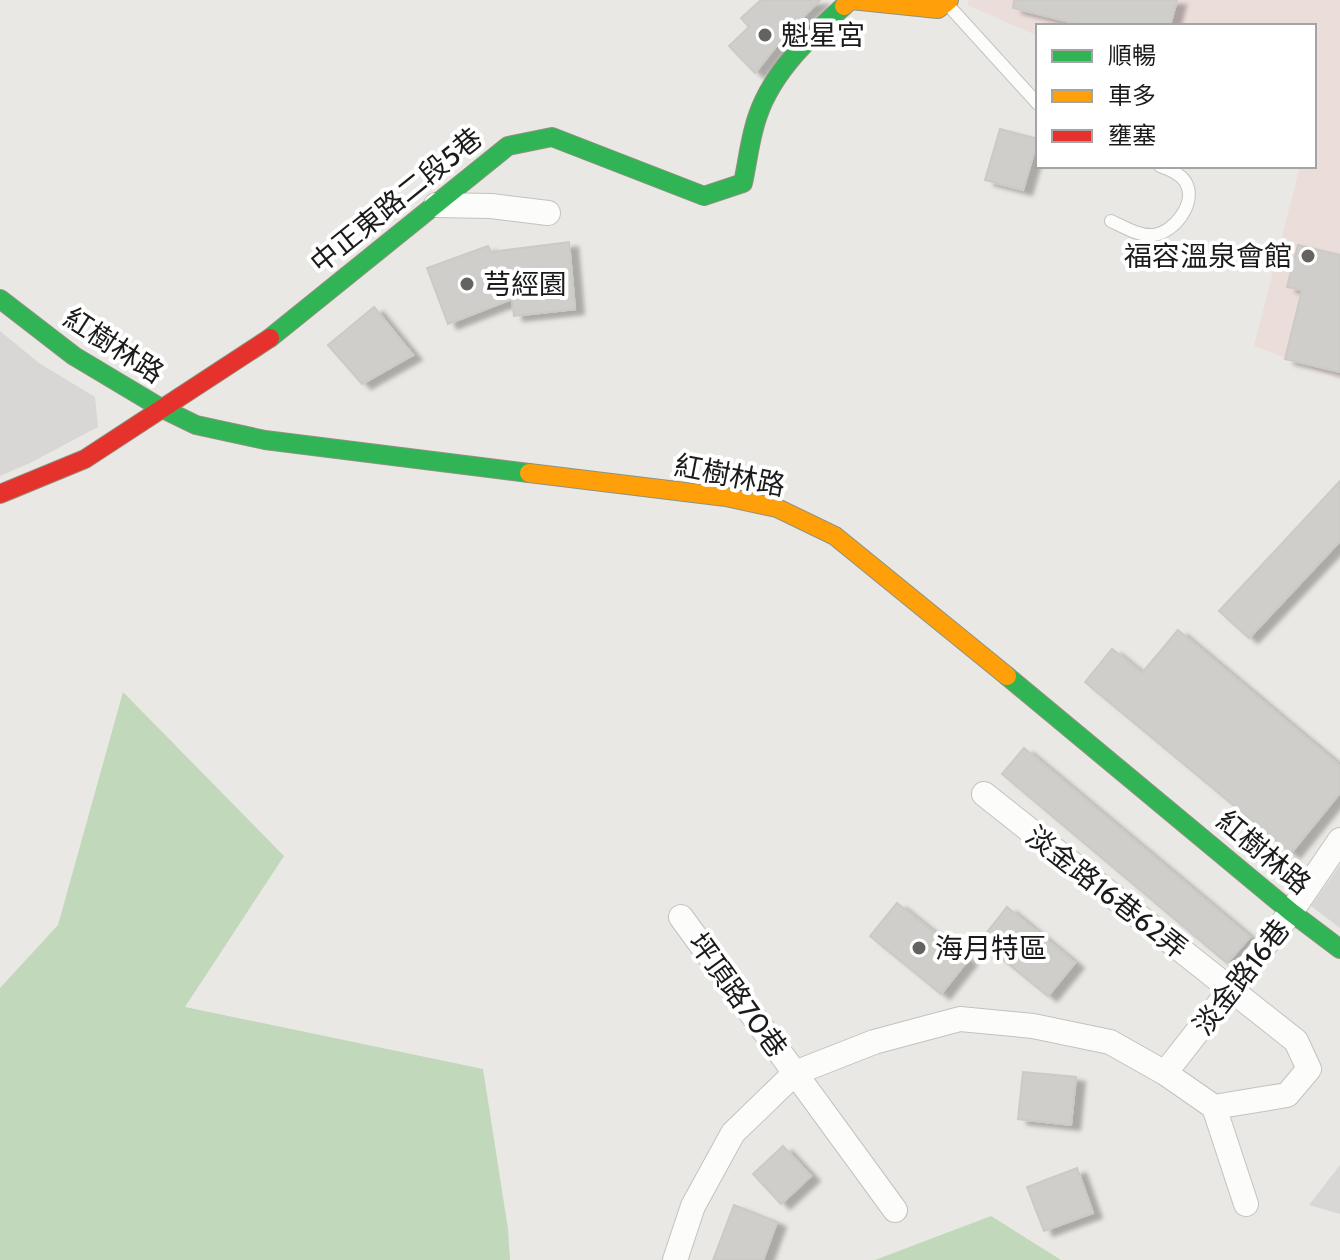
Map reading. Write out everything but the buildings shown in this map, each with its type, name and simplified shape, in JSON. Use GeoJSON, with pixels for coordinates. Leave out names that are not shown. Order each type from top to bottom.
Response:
{"type":"FeatureCollection","features":[{"type":"Feature","properties":{"kind":"street","name":"中正東路二段5巷"},"geometry":{"type":"LineString","coordinates":[[0,494],[85,459],[259,347],[508,146],[552,137],[704,196],[743,183],[762,105],[794,57],[818,29],[851,0],[938,9],[947,1]]}},
{"type":"Feature","properties":{"kind":"street"},"geometry":{"type":"LineString","coordinates":[[436,205],[491,206],[548,213]]}},
{"type":"Feature","properties":{"kind":"street","name":"紅樹林路"},"geometry":{"type":"LineString","coordinates":[[0,299],[74,356],[161,408],[196,425],[265,440],[726,497],[777,508],[835,536],[1340,949]]}},
{"type":"Feature","properties":{"kind":"street","name":"淡金路16巷62弄"},"geometry":{"type":"LineString","coordinates":[[984,794],[1296,1041],[1309,1069],[1287,1095],[1214,1107]]}},
{"type":"Feature","properties":{"kind":"street","name":"淡金路16巷"},"geometry":{"type":"LineString","coordinates":[[1165,1073],[1291,912],[1340,840]]}},
{"type":"Feature","properties":{"kind":"street","name":"坪頂路70巷"},"geometry":{"type":"LineString","coordinates":[[681,917],[895,1210]]}},
{"type":"Feature","properties":{"kind":"street","name":"坪頂路70巷"},"geometry":{"type":"LineString","coordinates":[[675,1260],[693,1206],[733,1133],[795,1073],[874,1042],[960,1019],[1033,1026],[1110,1042],[1165,1073],[1214,1107]]}},
{"type":"Feature","properties":{"kind":"street"},"geometry":{"type":"LineString","coordinates":[[1214,1107],[1246,1204]]}},
{"type":"Feature","properties":{"kind":"lane"},"geometry":{"type":"LineString","coordinates":[[947,1],[1036,102]]}},
{"type":"Feature","properties":{"kind":"lane"},"geometry":{"type":"LineString","coordinates":[[1111,221],[1151,235],[1170,228],[1185,209],[1188,187],[1184,179],[1164,168]]}},
{"type":"Feature","properties":{"kind":"shaded area","name":"福容溫泉會館"},"geometry":{"type":"Polygon","coordinates":[[[969,0],[1340,0],[1340,379],[1254,346],[1299,168],[1316,168],[1316,24],[1036,24],[1036,35],[967,5],[969,0]]]}},
{"type":"Feature","properties":{"kind":"shaded area"},"geometry":{"type":"Polygon","coordinates":[[[0,331],[39,363],[95,397],[98,427],[0,476],[0,331]]]}},
{"type":"Feature","properties":{"kind":"shaded area"},"geometry":{"type":"Polygon","coordinates":[[[1340,865],[1340,928],[1311,906],[1340,865]]]}},
{"type":"Feature","properties":{"kind":"shaded area"},"geometry":{"type":"Polygon","coordinates":[[[1340,1165],[1340,1214],[1309,1205],[1340,1165]]]}},
{"type":"Feature","properties":{"kind":"green space"},"geometry":{"type":"Polygon","coordinates":[[[123,692],[284,856],[185,1007],[483,1069],[510,1260],[0,1260],[0,988],[58,925],[123,692]]]}},
{"type":"Feature","properties":{"kind":"green space"},"geometry":{"type":"Polygon","coordinates":[[[991,1216],[1061,1260],[875,1260],[991,1216]]]}},
{"type":"Feature","properties":{"kind":"traffic: fast"},"geometry":{"type":"LineString","coordinates":[[270,338],[508,146],[552,137],[704,196],[743,183],[755,123],[773,84],[806,42],[844,6]]}},
{"type":"Feature","properties":{"kind":"traffic: fast"},"geometry":{"type":"LineString","coordinates":[[0,299],[74,356],[161,408],[196,425],[265,440],[529,473]]}},
{"type":"Feature","properties":{"kind":"traffic: fast"},"geometry":{"type":"LineString","coordinates":[[1007,676],[1291,912],[1340,949]]}},
{"type":"Feature","properties":{"kind":"traffic: slow"},"geometry":{"type":"LineString","coordinates":[[844,6],[851,0],[938,9],[949,0]]}},
{"type":"Feature","properties":{"kind":"traffic: slow"},"geometry":{"type":"LineString","coordinates":[[529,473],[726,497],[777,508],[835,536],[1007,676]]}},
{"type":"Feature","properties":{"kind":"traffic: jam"},"geometry":{"type":"LineString","coordinates":[[0,494],[85,459],[270,338]]}},
{"type":"Feature","properties":{"kind":"place","name":"魁星宮"},"geometry":{"type":"Point","coordinates":[765,35]}},
{"type":"Feature","properties":{"kind":"place","name":"福容溫泉會館"},"geometry":{"type":"Point","coordinates":[1308,256]}},
{"type":"Feature","properties":{"kind":"place","name":"芎經園"},"geometry":{"type":"Point","coordinates":[467,284]}},
{"type":"Feature","properties":{"kind":"place","name":"海月特區"},"geometry":{"type":"Point","coordinates":[919,948]}}]}
